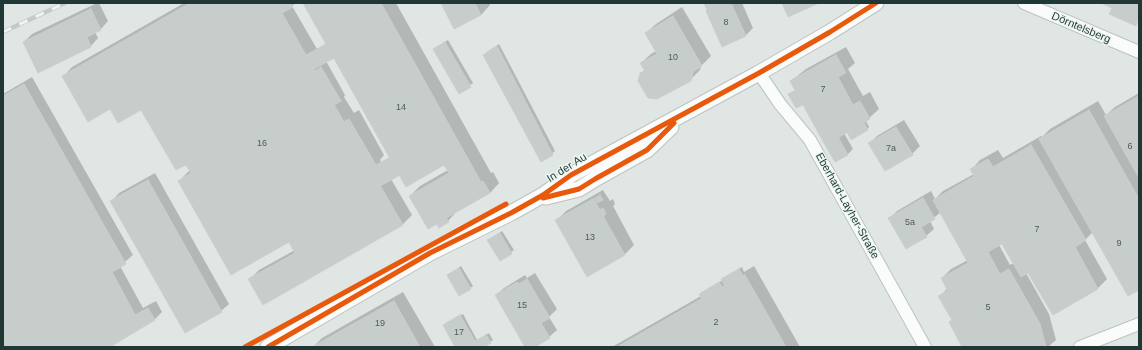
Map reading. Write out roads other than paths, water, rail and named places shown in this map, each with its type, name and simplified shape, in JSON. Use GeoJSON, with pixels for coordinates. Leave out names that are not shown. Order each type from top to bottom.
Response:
{"type":"FeatureCollection","features":[{"type":"Feature","properties":{"kind":"street","name":"In der Au"},"geometry":{"type":"LineString","coordinates":[[268,347],[430,253],[535,200],[571,175],[759,73],[830,32],[876,3]]}},
{"type":"Feature","properties":{"kind":"street","name":"Dörntelsberg"},"geometry":{"type":"LineString","coordinates":[[1024,3],[1139,52]]}},
{"type":"Feature","properties":{"kind":"street","name":"Eberhard-Layher-Straße"},"geometry":{"type":"LineString","coordinates":[[759,73],[780,104],[810,140],[925,347]]}},
{"type":"Feature","properties":{"kind":"street"},"geometry":{"type":"LineString","coordinates":[[1080,347],[1139,324]]}},
{"type":"Feature","properties":{"kind":"railway"},"geometry":{"type":"LineString","coordinates":[[3,32],[65,3]]}}]}
